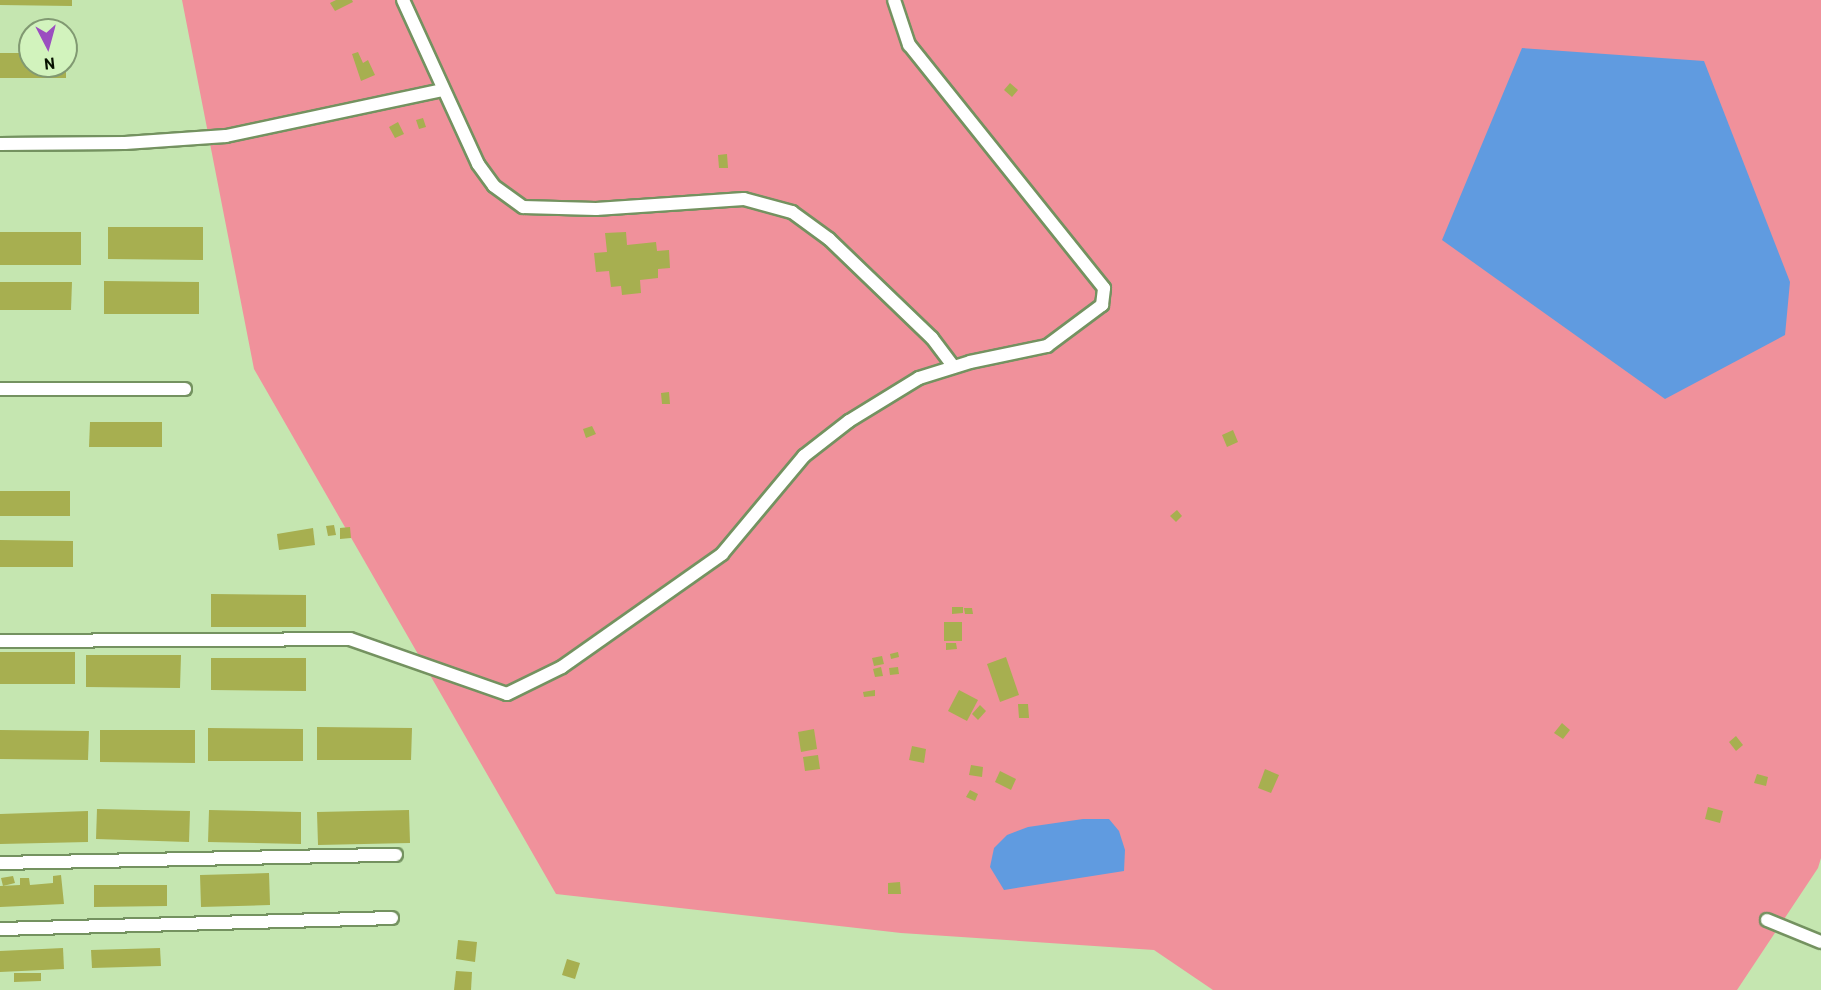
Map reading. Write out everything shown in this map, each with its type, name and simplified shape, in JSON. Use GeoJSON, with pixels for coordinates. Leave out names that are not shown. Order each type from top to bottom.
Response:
{"type":"FeatureCollection","features":[{"type":"Feature","properties":{"kind":"street"},"geometry":{"type":"LineString","coordinates":[[403,0],[478,164],[494,186],[523,207],[596,209],[744,199],[792,213],[838,247],[932,338],[954,367]]}},
{"type":"Feature","properties":{"kind":"street"},"geometry":{"type":"LineString","coordinates":[[0,641],[350,639],[507,694],[562,667],[722,554],[804,456],[849,421],[919,378],[954,367],[1047,346],[1101,305],[1104,288],[909,45],[894,0]]}},
{"type":"Feature","properties":{"kind":"street"},"geometry":{"type":"LineString","coordinates":[[0,144],[125,143],[226,136],[443,90]]}},
{"type":"Feature","properties":{"kind":"street"},"geometry":{"type":"LineString","coordinates":[[0,389],[185,389]]}},
{"type":"Feature","properties":{"kind":"street"},"geometry":{"type":"LineString","coordinates":[[0,863],[396,855]]}},
{"type":"Feature","properties":{"kind":"street"},"geometry":{"type":"LineString","coordinates":[[0,929],[392,918]]}},
{"type":"Feature","properties":{"kind":"street"},"geometry":{"type":"LineString","coordinates":[[1767,920],[1821,942]]}},
{"type":"Feature","properties":{"kind":"shaded area"},"geometry":{"type":"Polygon","coordinates":[[[182,0],[1821,0],[1821,858],[1818,868],[1737,990],[1213,990],[1154,950],[901,933],[556,894],[254,369],[182,0]]]}},
{"type":"Feature","properties":{"kind":"water"},"geometry":{"type":"Polygon","coordinates":[[[1522,48],[1704,61],[1790,282],[1785,335],[1665,399],[1442,240],[1522,48]]]}},
{"type":"Feature","properties":{"kind":"water"},"geometry":{"type":"Polygon","coordinates":[[[1083,819],[1109,819],[1119,831],[1125,850],[1124,871],[1004,890],[990,867],[994,848],[1007,835],[1028,827],[1083,819]]]}},
{"type":"Feature","properties":{"kind":"building"},"geometry":{"type":"Polygon","coordinates":[[[0,0],[72,0],[72,6],[0,5],[0,0]]]}},
{"type":"Feature","properties":{"kind":"building"},"geometry":{"type":"Polygon","coordinates":[[[336,0],[352,0],[353,2],[335,11],[330,3],[336,0]]]}},
{"type":"Feature","properties":{"kind":"building"},"geometry":{"type":"Polygon","coordinates":[[[358,52],[363,63],[368,60],[375,75],[361,81],[352,54],[358,52]]]}},
{"type":"Feature","properties":{"kind":"building"},"geometry":{"type":"Polygon","coordinates":[[[0,53],[18,53],[18,78],[0,78],[0,53]]]}},
{"type":"Feature","properties":{"kind":"building"},"geometry":{"type":"Polygon","coordinates":[[[1010,83],[1018,90],[1012,97],[1004,90],[1010,83]]]}},
{"type":"Feature","properties":{"kind":"building"},"geometry":{"type":"Polygon","coordinates":[[[423,118],[426,127],[419,129],[416,120],[423,118]]]}},
{"type":"Feature","properties":{"kind":"building"},"geometry":{"type":"Polygon","coordinates":[[[398,122],[404,134],[395,138],[389,127],[398,122]]]}},
{"type":"Feature","properties":{"kind":"building"},"geometry":{"type":"Polygon","coordinates":[[[727,154],[728,168],[719,168],[718,155],[727,154]]]}},
{"type":"Feature","properties":{"kind":"building"},"geometry":{"type":"Polygon","coordinates":[[[108,227],[203,227],[203,260],[108,259],[108,227]]]}},
{"type":"Feature","properties":{"kind":"building"},"geometry":{"type":"Polygon","coordinates":[[[0,232],[81,232],[81,265],[0,265],[0,232]]]}},
{"type":"Feature","properties":{"kind":"building"},"geometry":{"type":"Polygon","coordinates":[[[626,232],[627,245],[656,242],[657,251],[669,250],[670,268],[658,269],[658,278],[640,280],[641,293],[622,295],[621,286],[611,287],[609,271],[596,272],[594,253],[607,252],[605,233],[626,232]]]}},
{"type":"Feature","properties":{"kind":"building"},"geometry":{"type":"Polygon","coordinates":[[[104,281],[199,282],[199,314],[104,314],[104,281]]]}},
{"type":"Feature","properties":{"kind":"building"},"geometry":{"type":"Polygon","coordinates":[[[0,282],[72,282],[71,310],[0,310],[0,282]]]}},
{"type":"Feature","properties":{"kind":"building"},"geometry":{"type":"Polygon","coordinates":[[[669,392],[670,404],[662,404],[661,393],[669,392]]]}},
{"type":"Feature","properties":{"kind":"building"},"geometry":{"type":"Polygon","coordinates":[[[90,422],[162,422],[162,447],[89,447],[90,422]]]}},
{"type":"Feature","properties":{"kind":"building"},"geometry":{"type":"Polygon","coordinates":[[[592,426],[596,434],[586,438],[583,429],[592,426]]]}},
{"type":"Feature","properties":{"kind":"building"},"geometry":{"type":"Polygon","coordinates":[[[1233,430],[1238,442],[1227,447],[1222,435],[1233,430]]]}},
{"type":"Feature","properties":{"kind":"building"},"geometry":{"type":"Polygon","coordinates":[[[0,491],[70,491],[70,516],[0,516],[0,491]]]}},
{"type":"Feature","properties":{"kind":"building"},"geometry":{"type":"Polygon","coordinates":[[[1177,510],[1182,516],[1176,522],[1170,516],[1177,510]]]}},
{"type":"Feature","properties":{"kind":"building"},"geometry":{"type":"Polygon","coordinates":[[[334,525],[336,535],[328,536],[326,526],[334,525]]]}},
{"type":"Feature","properties":{"kind":"building"},"geometry":{"type":"Polygon","coordinates":[[[350,527],[351,538],[340,539],[340,528],[350,527]]]}},
{"type":"Feature","properties":{"kind":"building"},"geometry":{"type":"Polygon","coordinates":[[[313,528],[315,545],[279,550],[277,534],[313,528]]]}},
{"type":"Feature","properties":{"kind":"building"},"geometry":{"type":"Polygon","coordinates":[[[0,540],[73,541],[73,567],[0,567],[0,540]]]}},
{"type":"Feature","properties":{"kind":"building"},"geometry":{"type":"Polygon","coordinates":[[[211,594],[306,595],[306,627],[211,627],[211,594]]]}},
{"type":"Feature","properties":{"kind":"building"},"geometry":{"type":"Polygon","coordinates":[[[952,607],[963,607],[963,613],[952,614],[952,607]]]}},
{"type":"Feature","properties":{"kind":"building"},"geometry":{"type":"Polygon","coordinates":[[[964,608],[972,608],[973,614],[965,614],[964,608]]]}},
{"type":"Feature","properties":{"kind":"building"},"geometry":{"type":"Polygon","coordinates":[[[944,622],[962,622],[962,641],[944,641],[944,622]]]}},
{"type":"Feature","properties":{"kind":"building"},"geometry":{"type":"Polygon","coordinates":[[[946,643],[956,643],[957,649],[946,650],[946,643]]]}},
{"type":"Feature","properties":{"kind":"building"},"geometry":{"type":"Polygon","coordinates":[[[0,652],[75,652],[75,684],[0,684],[0,652]]]}},
{"type":"Feature","properties":{"kind":"building"},"geometry":{"type":"Polygon","coordinates":[[[898,652],[899,657],[891,659],[890,654],[898,652]]]}},
{"type":"Feature","properties":{"kind":"building"},"geometry":{"type":"Polygon","coordinates":[[[86,655],[181,655],[180,688],[86,687],[86,655]]]}},
{"type":"Feature","properties":{"kind":"building"},"geometry":{"type":"Polygon","coordinates":[[[882,656],[884,664],[874,666],[872,658],[882,656]]]}},
{"type":"Feature","properties":{"kind":"building"},"geometry":{"type":"Polygon","coordinates":[[[1006,657],[1019,695],[1000,702],[987,664],[1006,657]]]}},
{"type":"Feature","properties":{"kind":"building"},"geometry":{"type":"Polygon","coordinates":[[[211,658],[306,658],[306,691],[211,690],[211,658]]]}},
{"type":"Feature","properties":{"kind":"building"},"geometry":{"type":"Polygon","coordinates":[[[881,667],[883,676],[875,677],[873,669],[881,667]]]}},
{"type":"Feature","properties":{"kind":"building"},"geometry":{"type":"Polygon","coordinates":[[[898,667],[899,674],[890,675],[889,668],[898,667]]]}},
{"type":"Feature","properties":{"kind":"building"},"geometry":{"type":"Polygon","coordinates":[[[875,690],[875,696],[864,697],[863,692],[875,690]]]}},
{"type":"Feature","properties":{"kind":"building"},"geometry":{"type":"Polygon","coordinates":[[[959,690],[978,700],[967,721],[948,711],[959,690]]]}},
{"type":"Feature","properties":{"kind":"building"},"geometry":{"type":"Polygon","coordinates":[[[1018,704],[1028,704],[1029,718],[1019,718],[1018,704]]]}},
{"type":"Feature","properties":{"kind":"building"},"geometry":{"type":"Polygon","coordinates":[[[980,705],[986,711],[978,720],[972,714],[980,705]]]}},
{"type":"Feature","properties":{"kind":"building"},"geometry":{"type":"Polygon","coordinates":[[[1562,723],[1570,730],[1563,739],[1554,733],[1562,723]]]}},
{"type":"Feature","properties":{"kind":"building"},"geometry":{"type":"Polygon","coordinates":[[[317,727],[412,728],[411,760],[317,760],[317,727]]]}},
{"type":"Feature","properties":{"kind":"building"},"geometry":{"type":"Polygon","coordinates":[[[208,728],[303,729],[303,761],[208,761],[208,728]]]}},
{"type":"Feature","properties":{"kind":"building"},"geometry":{"type":"Polygon","coordinates":[[[814,729],[817,749],[801,752],[798,732],[814,729]]]}},
{"type":"Feature","properties":{"kind":"building"},"geometry":{"type":"Polygon","coordinates":[[[0,730],[89,731],[88,760],[0,759],[0,730]]]}},
{"type":"Feature","properties":{"kind":"building"},"geometry":{"type":"Polygon","coordinates":[[[100,730],[195,730],[195,763],[100,762],[100,730]]]}},
{"type":"Feature","properties":{"kind":"building"},"geometry":{"type":"Polygon","coordinates":[[[1736,736],[1743,745],[1736,751],[1729,742],[1736,736]]]}},
{"type":"Feature","properties":{"kind":"building"},"geometry":{"type":"Polygon","coordinates":[[[912,746],[926,749],[924,763],[909,760],[912,746]]]}},
{"type":"Feature","properties":{"kind":"building"},"geometry":{"type":"Polygon","coordinates":[[[818,755],[820,769],[805,771],[803,757],[818,755]]]}},
{"type":"Feature","properties":{"kind":"building"},"geometry":{"type":"Polygon","coordinates":[[[971,765],[983,767],[982,777],[969,775],[971,765]]]}},
{"type":"Feature","properties":{"kind":"building"},"geometry":{"type":"Polygon","coordinates":[[[1265,769],[1279,775],[1271,793],[1258,788],[1265,769]]]}},
{"type":"Feature","properties":{"kind":"building"},"geometry":{"type":"Polygon","coordinates":[[[1000,771],[1016,779],[1011,790],[995,782],[1000,771]]]}},
{"type":"Feature","properties":{"kind":"building"},"geometry":{"type":"Polygon","coordinates":[[[1757,774],[1768,777],[1766,786],[1754,783],[1757,774]]]}},
{"type":"Feature","properties":{"kind":"building"},"geometry":{"type":"Polygon","coordinates":[[[970,790],[978,794],[975,801],[966,797],[970,790]]]}},
{"type":"Feature","properties":{"kind":"building"},"geometry":{"type":"Polygon","coordinates":[[[1708,807],[1723,811],[1720,823],[1705,819],[1708,807]]]}},
{"type":"Feature","properties":{"kind":"building"},"geometry":{"type":"Polygon","coordinates":[[[97,809],[190,811],[189,842],[96,839],[97,809]]]}},
{"type":"Feature","properties":{"kind":"building"},"geometry":{"type":"Polygon","coordinates":[[[209,810],[301,812],[301,844],[208,842],[209,810]]]}},
{"type":"Feature","properties":{"kind":"building"},"geometry":{"type":"Polygon","coordinates":[[[409,810],[410,843],[318,845],[317,812],[409,810]]]}},
{"type":"Feature","properties":{"kind":"building"},"geometry":{"type":"Polygon","coordinates":[[[88,811],[88,842],[0,844],[0,814],[88,811]]]}},
{"type":"Feature","properties":{"kind":"building"},"geometry":{"type":"Polygon","coordinates":[[[269,873],[270,905],[201,907],[200,875],[269,873]]]}},
{"type":"Feature","properties":{"kind":"building"},"geometry":{"type":"Polygon","coordinates":[[[61,875],[64,904],[0,907],[0,886],[20,885],[20,878],[29,878],[30,885],[53,883],[53,876],[61,875]]]}},
{"type":"Feature","properties":{"kind":"building"},"geometry":{"type":"Polygon","coordinates":[[[13,876],[15,883],[3,886],[1,878],[13,876]]]}},
{"type":"Feature","properties":{"kind":"building"},"geometry":{"type":"Polygon","coordinates":[[[900,882],[901,894],[888,894],[888,883],[900,882]]]}},
{"type":"Feature","properties":{"kind":"building"},"geometry":{"type":"Polygon","coordinates":[[[94,885],[167,885],[167,906],[94,907],[94,885]]]}},
{"type":"Feature","properties":{"kind":"building"},"geometry":{"type":"Polygon","coordinates":[[[458,940],[477,942],[475,962],[456,959],[458,940]]]}},
{"type":"Feature","properties":{"kind":"building"},"geometry":{"type":"Polygon","coordinates":[[[63,948],[64,969],[0,972],[0,951],[63,948]]]}},
{"type":"Feature","properties":{"kind":"building"},"geometry":{"type":"Polygon","coordinates":[[[160,948],[161,966],[92,968],[91,950],[160,948]]]}},
{"type":"Feature","properties":{"kind":"building"},"geometry":{"type":"Polygon","coordinates":[[[567,959],[580,963],[575,979],[562,975],[567,959]]]}},
{"type":"Feature","properties":{"kind":"building"},"geometry":{"type":"Polygon","coordinates":[[[456,971],[472,972],[471,990],[454,990],[456,971]]]}},
{"type":"Feature","properties":{"kind":"building"},"geometry":{"type":"Polygon","coordinates":[[[14,973],[41,973],[41,981],[14,982],[14,973]]]}}]}
